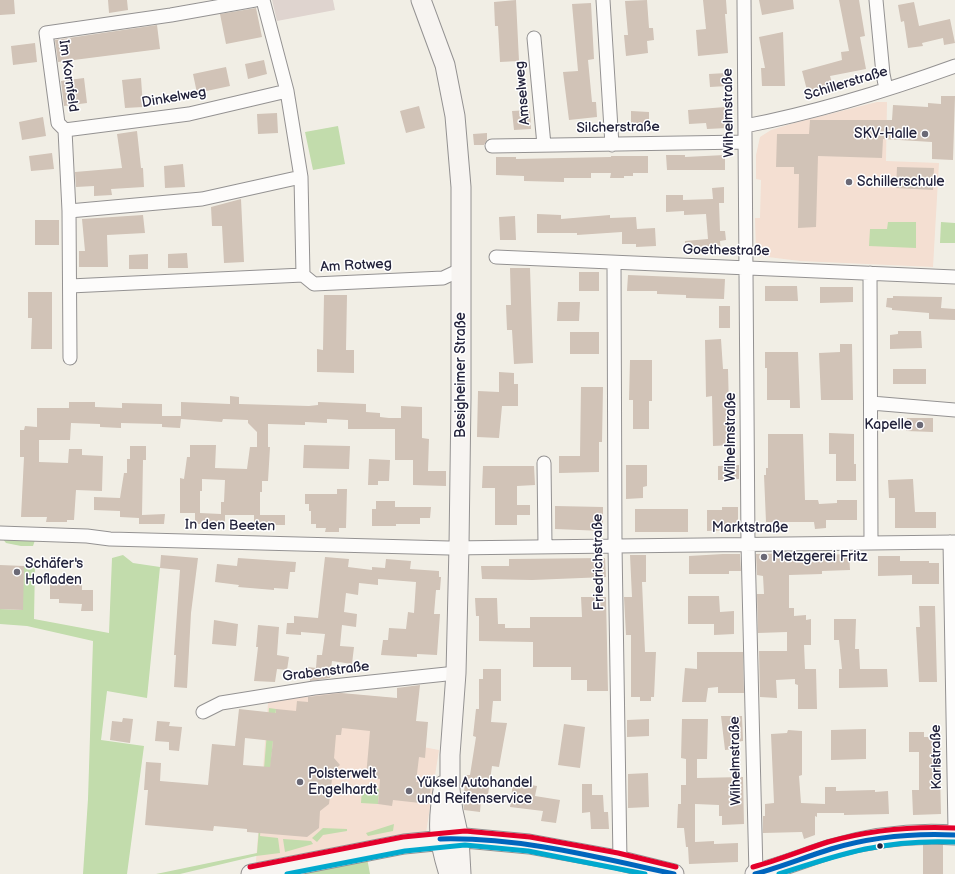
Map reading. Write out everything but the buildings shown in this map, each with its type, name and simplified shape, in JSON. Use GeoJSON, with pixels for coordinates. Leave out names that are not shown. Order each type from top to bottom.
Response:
{"type":"FeatureCollection","features":[{"type":"Feature","properties":{"kind":"main road","name":"Besigheimer Straße"},"geometry":{"type":"LineString","coordinates":[[419,3],[445,65],[455,116],[461,187],[462,269],[459,546],[456,673],[450,755],[452,808],[459,838],[461,874]]}},
{"type":"Feature","properties":{"kind":"main road","name":"Besigheimer Straße"},"geometry":{"type":"LineString","coordinates":[[449,874],[440,839],[439,810],[450,755]]}},
{"type":"Feature","properties":{"kind":"main road"},"geometry":{"type":"LineString","coordinates":[[756,874],[829,850],[873,839],[916,834],[955,835]]}},
{"type":"Feature","properties":{"kind":"main road"},"geometry":{"type":"LineString","coordinates":[[251,874],[387,846],[459,838],[529,844],[620,861],[674,874]]}},
{"type":"Feature","properties":{"kind":"street","name":"Im Kornfeld"},"geometry":{"type":"LineString","coordinates":[[70,358],[69,211],[65,130],[58,123],[46,33],[171,15],[255,0]]}},
{"type":"Feature","properties":{"kind":"street","name":"Am Rotweg"},"geometry":{"type":"LineString","coordinates":[[263,0],[286,91],[300,177],[303,275],[314,284],[443,278],[462,269]]}},
{"type":"Feature","properties":{"kind":"street"},"geometry":{"type":"LineString","coordinates":[[603,0],[612,145]]}},
{"type":"Feature","properties":{"kind":"street","name":"Wilhelmstraße"},"geometry":{"type":"LineString","coordinates":[[744,0],[748,544],[756,874]]}},
{"type":"Feature","properties":{"kind":"street"},"geometry":{"type":"LineString","coordinates":[[876,0],[882,74],[886,89]]}},
{"type":"Feature","properties":{"kind":"street","name":"Amselweg"},"geometry":{"type":"LineString","coordinates":[[534,38],[544,145]]}},
{"type":"Feature","properties":{"kind":"street","name":"Schillerstraße"},"geometry":{"type":"LineString","coordinates":[[745,126],[843,104],[955,66]]}},
{"type":"Feature","properties":{"kind":"street","name":"Dinkelweg"},"geometry":{"type":"LineString","coordinates":[[65,130],[189,114],[286,91]]}},
{"type":"Feature","properties":{"kind":"street","name":"Silcherstraße"},"geometry":{"type":"LineString","coordinates":[[492,146],[745,142]]}},
{"type":"Feature","properties":{"kind":"street"},"geometry":{"type":"LineString","coordinates":[[69,211],[202,199],[300,177]]}},
{"type":"Feature","properties":{"kind":"street","name":"Goethestraße"},"geometry":{"type":"LineString","coordinates":[[496,256],[614,263],[746,269],[759,267],[955,277]]}},
{"type":"Feature","properties":{"kind":"street","name":"Friedrichstraße"},"geometry":{"type":"LineString","coordinates":[[614,263],[615,545],[620,861]]}},
{"type":"Feature","properties":{"kind":"street"},"geometry":{"type":"LineString","coordinates":[[870,273],[871,543]]}},
{"type":"Feature","properties":{"kind":"street"},"geometry":{"type":"LineString","coordinates":[[70,286],[303,275]]}},
{"type":"Feature","properties":{"kind":"street"},"geometry":{"type":"LineString","coordinates":[[871,403],[955,410]]}},
{"type":"Feature","properties":{"kind":"street"},"geometry":{"type":"LineString","coordinates":[[544,463],[545,545]]}},
{"type":"Feature","properties":{"kind":"street","name":"In den Beeten"},"geometry":{"type":"LineString","coordinates":[[0,533],[87,536],[110,539],[459,546]]}},
{"type":"Feature","properties":{"kind":"street","name":"Marktstraße"},"geometry":{"type":"LineString","coordinates":[[459,546],[952,542]]}},
{"type":"Feature","properties":{"kind":"street","name":"Karlstraße"},"geometry":{"type":"LineString","coordinates":[[952,542],[955,830]]}},
{"type":"Feature","properties":{"kind":"street","name":"Grabenstraße"},"geometry":{"type":"LineString","coordinates":[[202,712],[222,703],[314,688],[456,673]]}},
{"type":"Feature","properties":{"kind":"shaded area"},"geometry":{"type":"Polygon","coordinates":[[[272,0],[333,0],[335,10],[277,21],[272,0]]]}},
{"type":"Feature","properties":{"kind":"shaded area","name":"Schillerschule"},"geometry":{"type":"Polygon","coordinates":[[[877,102],[887,102],[886,161],[939,163],[933,267],[800,261],[760,256],[756,253],[755,218],[760,218],[761,180],[756,179],[756,155],[760,137],[771,130],[794,123],[877,102]]]}},
{"type":"Feature","properties":{"kind":"shaded area"},"geometry":{"type":"Polygon","coordinates":[[[315,691],[405,699],[402,743],[439,750],[423,852],[255,874],[268,703],[275,700],[314,696],[315,691]]]}},
{"type":"Feature","properties":{"kind":"green space"},"geometry":{"type":"Polygon","coordinates":[[[338,126],[345,164],[313,170],[305,132],[338,126]]]}},
{"type":"Feature","properties":{"kind":"green space"},"geometry":{"type":"Polygon","coordinates":[[[888,222],[916,222],[916,248],[869,246],[870,229],[887,229],[888,222]]]}},
{"type":"Feature","properties":{"kind":"green space"},"geometry":{"type":"Polygon","coordinates":[[[941,222],[955,223],[955,243],[940,243],[941,222]]]}},
{"type":"Feature","properties":{"kind":"green space"},"geometry":{"type":"Polygon","coordinates":[[[2,538],[35,540],[33,546],[21,546],[6,543],[2,538]]]}},
{"type":"Feature","properties":{"kind":"green space"},"geometry":{"type":"Polygon","coordinates":[[[123,555],[133,563],[160,567],[147,698],[107,691],[101,740],[144,746],[127,874],[83,874],[88,799],[93,641],[27,626],[0,624],[0,609],[22,610],[24,566],[35,565],[34,619],[109,633],[112,558],[123,555]]]}},
{"type":"Feature","properties":{"kind":"green space"},"geometry":{"type":"Polygon","coordinates":[[[269,708],[276,709],[267,804],[263,804],[260,836],[278,838],[280,853],[256,856],[180,874],[156,874],[257,853],[269,708]]]}},
{"type":"Feature","properties":{"kind":"green space"},"geometry":{"type":"Polygon","coordinates":[[[362,787],[379,789],[378,804],[361,803],[362,787]]]}},
{"type":"Feature","properties":{"kind":"green space"},"geometry":{"type":"Polygon","coordinates":[[[394,824],[393,831],[368,836],[366,833],[394,824]]]}},
{"type":"Feature","properties":{"kind":"green space"},"geometry":{"type":"Polygon","coordinates":[[[323,828],[347,829],[347,831],[323,835],[317,842],[312,838],[323,828]]]}},
{"type":"Feature","properties":{"kind":"green space"},"geometry":{"type":"Polygon","coordinates":[[[283,839],[311,841],[313,844],[285,852],[283,839]]]}},
{"type":"Feature","properties":{"kind":"green space"},"geometry":{"type":"Polygon","coordinates":[[[367,858],[370,874],[287,874],[367,858]]]}},
{"type":"Feature","properties":{"kind":"transit line"},"geometry":{"type":"LineString","coordinates":[[753,867],[828,842],[860,834],[907,828],[955,828]]}},
{"type":"Feature","properties":{"kind":"transit line"},"geometry":{"type":"LineString","coordinates":[[250,867],[403,837],[465,831],[530,837],[618,853],[676,867]]}},
{"type":"Feature","properties":{"kind":"transit line"},"geometry":{"type":"LineString","coordinates":[[755,874],[831,849],[861,841],[908,835],[955,835]]}},
{"type":"Feature","properties":{"kind":"transit line"},"geometry":{"type":"LineString","coordinates":[[440,839],[499,841],[558,849],[674,874]]}},
{"type":"Feature","properties":{"kind":"transit line"},"geometry":{"type":"LineString","coordinates":[[779,874],[845,854],[886,845],[955,842]]}},
{"type":"Feature","properties":{"kind":"transit line"},"geometry":{"type":"LineString","coordinates":[[287,874],[405,851],[465,845],[528,851],[645,874]]}},
{"type":"Feature","properties":{"kind":"place","name":"SKV-Halle"},"geometry":{"type":"Point","coordinates":[925,134]}},
{"type":"Feature","properties":{"kind":"place","name":"Schillerschule"},"geometry":{"type":"Point","coordinates":[849,182]}},
{"type":"Feature","properties":{"kind":"place","name":"Kapelle"},"geometry":{"type":"Point","coordinates":[920,425]}},
{"type":"Feature","properties":{"kind":"place","name":"Metzgerei Fritz"},"geometry":{"type":"Point","coordinates":[764,557]}},
{"type":"Feature","properties":{"kind":"place","name":"Schäfer's Hofladen"},"geometry":{"type":"Point","coordinates":[17,572]}},
{"type":"Feature","properties":{"kind":"place","name":"Polsterwelt Engelhardt"},"geometry":{"type":"Point","coordinates":[300,782]}},
{"type":"Feature","properties":{"kind":"place","name":"Yüksel Autohandel und Reifenservice"},"geometry":{"type":"Point","coordinates":[409,791]}}]}
